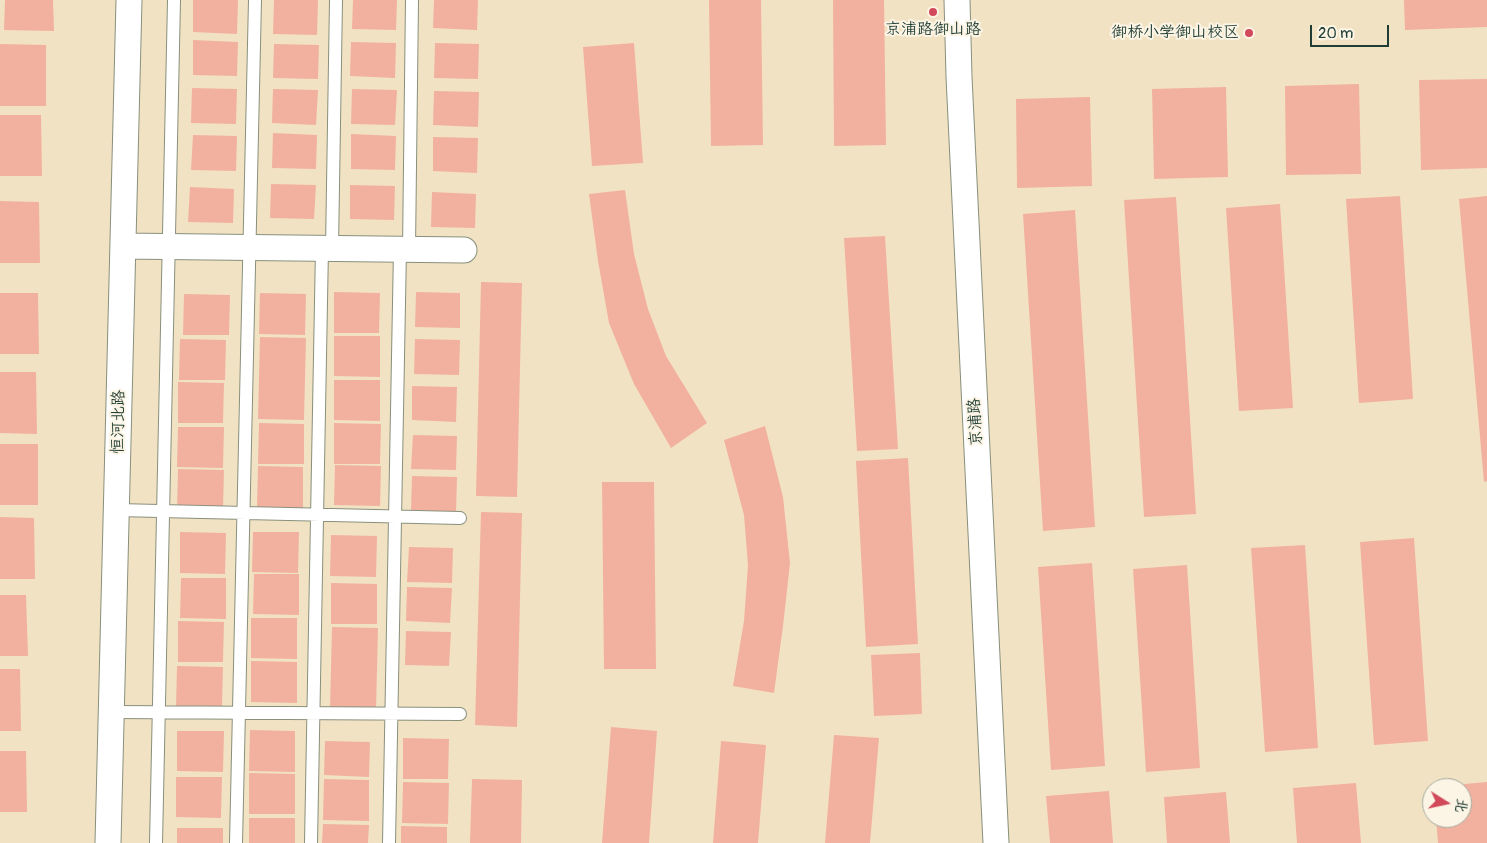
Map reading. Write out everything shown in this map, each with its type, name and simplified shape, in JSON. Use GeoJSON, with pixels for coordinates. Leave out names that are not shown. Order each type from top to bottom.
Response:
{"type":"FeatureCollection","features":[{"type":"Feature","properties":{"kind":"street","name":"恒河北路"},"geometry":{"type":"LineString","coordinates":[[108,843],[129,0]]}},
{"type":"Feature","properties":{"kind":"street","name":"京浦路"},"geometry":{"type":"LineString","coordinates":[[957,0],[996,843]]}},
{"type":"Feature","properties":{"kind":"street"},"geometry":{"type":"LineString","coordinates":[[123,246],[464,250]]}},
{"type":"Feature","properties":{"kind":"lane"},"geometry":{"type":"LineString","coordinates":[[156,843],[174,0]]}},
{"type":"Feature","properties":{"kind":"lane"},"geometry":{"type":"LineString","coordinates":[[236,843],[255,0]]}},
{"type":"Feature","properties":{"kind":"lane"},"geometry":{"type":"LineString","coordinates":[[310,843],[317,515],[336,0]]}},
{"type":"Feature","properties":{"kind":"lane"},"geometry":{"type":"LineString","coordinates":[[389,843],[396,516],[412,0]]}},
{"type":"Feature","properties":{"kind":"lane"},"geometry":{"type":"LineString","coordinates":[[117,510],[460,518]]}},
{"type":"Feature","properties":{"kind":"lane"},"geometry":{"type":"LineString","coordinates":[[112,712],[460,714]]}},
{"type":"Feature","properties":{"kind":"building"},"geometry":{"type":"Polygon","coordinates":[[[5,0],[53,0],[54,31],[4,30],[5,0]]]}},
{"type":"Feature","properties":{"kind":"building"},"geometry":{"type":"Polygon","coordinates":[[[193,0],[238,0],[237,34],[193,32],[193,0]]]}},
{"type":"Feature","properties":{"kind":"building"},"geometry":{"type":"Polygon","coordinates":[[[274,0],[318,0],[317,35],[273,34],[274,0]]]}},
{"type":"Feature","properties":{"kind":"building"},"geometry":{"type":"Polygon","coordinates":[[[353,0],[397,0],[396,30],[352,29],[353,0]]]}},
{"type":"Feature","properties":{"kind":"building"},"geometry":{"type":"Polygon","coordinates":[[[434,0],[478,0],[477,30],[433,28],[434,0]]]}},
{"type":"Feature","properties":{"kind":"building"},"geometry":{"type":"Polygon","coordinates":[[[709,0],[761,0],[763,145],[711,146],[709,0]]]}},
{"type":"Feature","properties":{"kind":"building"},"geometry":{"type":"Polygon","coordinates":[[[833,0],[884,0],[886,145],[834,146],[833,0]]]}},
{"type":"Feature","properties":{"kind":"building"},"geometry":{"type":"Polygon","coordinates":[[[1404,0],[1487,0],[1487,27],[1405,30],[1404,0]]]}},
{"type":"Feature","properties":{"kind":"building"},"geometry":{"type":"Polygon","coordinates":[[[193,40],[238,42],[237,76],[193,75],[193,40]]]}},
{"type":"Feature","properties":{"kind":"building"},"geometry":{"type":"Polygon","coordinates":[[[351,42],[396,43],[395,78],[350,76],[351,42]]]}},
{"type":"Feature","properties":{"kind":"building"},"geometry":{"type":"Polygon","coordinates":[[[435,43],[479,44],[478,79],[434,78],[435,43]]]}},
{"type":"Feature","properties":{"kind":"building"},"geometry":{"type":"Polygon","coordinates":[[[634,43],[643,163],[592,166],[583,47],[634,43]]]}},
{"type":"Feature","properties":{"kind":"building"},"geometry":{"type":"Polygon","coordinates":[[[0,44],[46,45],[46,106],[0,106],[0,44]]]}},
{"type":"Feature","properties":{"kind":"building"},"geometry":{"type":"Polygon","coordinates":[[[274,44],[319,45],[318,79],[273,78],[274,44]]]}},
{"type":"Feature","properties":{"kind":"building"},"geometry":{"type":"Polygon","coordinates":[[[1487,79],[1487,168],[1421,170],[1419,80],[1487,79]]]}},
{"type":"Feature","properties":{"kind":"building"},"geometry":{"type":"Polygon","coordinates":[[[1359,84],[1361,174],[1286,175],[1285,86],[1359,84]]]}},
{"type":"Feature","properties":{"kind":"building"},"geometry":{"type":"Polygon","coordinates":[[[1226,87],[1228,177],[1154,179],[1152,89],[1226,87]]]}},
{"type":"Feature","properties":{"kind":"building"},"geometry":{"type":"Polygon","coordinates":[[[192,88],[237,89],[236,124],[191,123],[192,88]]]}},
{"type":"Feature","properties":{"kind":"building"},"geometry":{"type":"Polygon","coordinates":[[[273,89],[318,90],[316,125],[272,123],[273,89]]]}},
{"type":"Feature","properties":{"kind":"building"},"geometry":{"type":"Polygon","coordinates":[[[352,89],[397,90],[395,125],[351,124],[352,89]]]}},
{"type":"Feature","properties":{"kind":"building"},"geometry":{"type":"Polygon","coordinates":[[[434,91],[479,92],[478,127],[433,125],[434,91]]]}},
{"type":"Feature","properties":{"kind":"building"},"geometry":{"type":"Polygon","coordinates":[[[1090,97],[1092,186],[1017,188],[1016,99],[1090,97]]]}},
{"type":"Feature","properties":{"kind":"building"},"geometry":{"type":"Polygon","coordinates":[[[0,115],[41,115],[42,176],[0,176],[0,115]]]}},
{"type":"Feature","properties":{"kind":"building"},"geometry":{"type":"Polygon","coordinates":[[[273,133],[317,135],[316,169],[272,168],[273,133]]]}},
{"type":"Feature","properties":{"kind":"building"},"geometry":{"type":"Polygon","coordinates":[[[351,134],[396,136],[395,170],[351,169],[351,134]]]}},
{"type":"Feature","properties":{"kind":"building"},"geometry":{"type":"Polygon","coordinates":[[[193,135],[237,136],[236,171],[191,170],[193,135]]]}},
{"type":"Feature","properties":{"kind":"building"},"geometry":{"type":"Polygon","coordinates":[[[433,137],[478,138],[477,173],[433,171],[433,137]]]}},
{"type":"Feature","properties":{"kind":"building"},"geometry":{"type":"Polygon","coordinates":[[[271,184],[316,185],[314,219],[270,218],[271,184]]]}},
{"type":"Feature","properties":{"kind":"building"},"geometry":{"type":"Polygon","coordinates":[[[350,185],[395,186],[394,220],[350,219],[350,185]]]}},
{"type":"Feature","properties":{"kind":"building"},"geometry":{"type":"Polygon","coordinates":[[[190,187],[234,189],[233,223],[188,222],[190,187]]]}},
{"type":"Feature","properties":{"kind":"building"},"geometry":{"type":"Polygon","coordinates":[[[625,190],[634,254],[648,309],[666,356],[707,423],[671,448],[634,384],[609,323],[589,194],[625,190]]]}},
{"type":"Feature","properties":{"kind":"building"},"geometry":{"type":"Polygon","coordinates":[[[432,192],[476,194],[475,228],[431,227],[432,192]]]}},
{"type":"Feature","properties":{"kind":"building"},"geometry":{"type":"Polygon","coordinates":[[[1400,196],[1413,399],[1359,403],[1346,199],[1400,196]]]}},
{"type":"Feature","properties":{"kind":"building"},"geometry":{"type":"Polygon","coordinates":[[[1487,196],[1487,481],[1484,482],[1459,199],[1487,196]]]}},
{"type":"Feature","properties":{"kind":"building"},"geometry":{"type":"Polygon","coordinates":[[[1176,197],[1196,514],[1144,517],[1124,200],[1176,197]]]}},
{"type":"Feature","properties":{"kind":"building"},"geometry":{"type":"Polygon","coordinates":[[[0,201],[39,202],[40,263],[0,263],[0,201]]]}},
{"type":"Feature","properties":{"kind":"building"},"geometry":{"type":"Polygon","coordinates":[[[1280,204],[1293,408],[1239,411],[1226,208],[1280,204]]]}},
{"type":"Feature","properties":{"kind":"building"},"geometry":{"type":"Polygon","coordinates":[[[1075,210],[1095,527],[1043,531],[1023,214],[1075,210]]]}},
{"type":"Feature","properties":{"kind":"building"},"geometry":{"type":"Polygon","coordinates":[[[885,236],[898,449],[857,451],[844,238],[885,236]]]}},
{"type":"Feature","properties":{"kind":"building"},"geometry":{"type":"Polygon","coordinates":[[[481,282],[522,283],[517,497],[476,496],[481,282]]]}},
{"type":"Feature","properties":{"kind":"building"},"geometry":{"type":"Polygon","coordinates":[[[334,292],[380,293],[379,333],[334,333],[334,292]]]}},
{"type":"Feature","properties":{"kind":"building"},"geometry":{"type":"Polygon","coordinates":[[[416,292],[460,293],[460,328],[415,327],[416,292]]]}},
{"type":"Feature","properties":{"kind":"building"},"geometry":{"type":"Polygon","coordinates":[[[0,293],[38,293],[39,354],[0,354],[0,293]]]}},
{"type":"Feature","properties":{"kind":"building"},"geometry":{"type":"Polygon","coordinates":[[[260,293],[306,294],[305,335],[259,334],[260,293]]]}},
{"type":"Feature","properties":{"kind":"building"},"geometry":{"type":"Polygon","coordinates":[[[184,294],[230,295],[229,335],[183,335],[184,294]]]}},
{"type":"Feature","properties":{"kind":"building"},"geometry":{"type":"Polygon","coordinates":[[[334,336],[380,336],[380,377],[334,376],[334,336]]]}},
{"type":"Feature","properties":{"kind":"building"},"geometry":{"type":"Polygon","coordinates":[[[260,337],[306,338],[304,420],[258,419],[260,337]]]}},
{"type":"Feature","properties":{"kind":"building"},"geometry":{"type":"Polygon","coordinates":[[[180,339],[226,340],[225,380],[179,380],[180,339]]]}},
{"type":"Feature","properties":{"kind":"building"},"geometry":{"type":"Polygon","coordinates":[[[415,339],[460,340],[459,375],[414,374],[415,339]]]}},
{"type":"Feature","properties":{"kind":"building"},"geometry":{"type":"Polygon","coordinates":[[[0,372],[36,372],[37,434],[0,433],[0,372]]]}},
{"type":"Feature","properties":{"kind":"building"},"geometry":{"type":"Polygon","coordinates":[[[334,380],[380,380],[380,421],[334,420],[334,380]]]}},
{"type":"Feature","properties":{"kind":"building"},"geometry":{"type":"Polygon","coordinates":[[[178,382],[224,383],[223,423],[178,423],[178,382]]]}},
{"type":"Feature","properties":{"kind":"building"},"geometry":{"type":"Polygon","coordinates":[[[412,386],[457,387],[456,422],[412,420],[412,386]]]}},
{"type":"Feature","properties":{"kind":"building"},"geometry":{"type":"Polygon","coordinates":[[[259,423],[304,424],[304,464],[258,464],[259,423]]]}},
{"type":"Feature","properties":{"kind":"building"},"geometry":{"type":"Polygon","coordinates":[[[334,423],[381,424],[380,464],[334,464],[334,423]]]}},
{"type":"Feature","properties":{"kind":"building"},"geometry":{"type":"Polygon","coordinates":[[[765,426],[783,497],[790,563],[774,693],[733,686],[744,621],[748,565],[744,515],[724,440],[765,426]]]}},
{"type":"Feature","properties":{"kind":"building"},"geometry":{"type":"Polygon","coordinates":[[[178,427],[224,427],[223,468],[177,467],[178,427]]]}},
{"type":"Feature","properties":{"kind":"building"},"geometry":{"type":"Polygon","coordinates":[[[413,435],[457,436],[456,470],[411,469],[413,435]]]}},
{"type":"Feature","properties":{"kind":"building"},"geometry":{"type":"Polygon","coordinates":[[[0,444],[38,444],[38,505],[0,505],[0,444]]]}},
{"type":"Feature","properties":{"kind":"building"},"geometry":{"type":"Polygon","coordinates":[[[908,458],[918,644],[866,647],[856,461],[908,458]]]}},
{"type":"Feature","properties":{"kind":"building"},"geometry":{"type":"Polygon","coordinates":[[[335,465],[381,466],[380,506],[334,505],[335,465]]]}},
{"type":"Feature","properties":{"kind":"building"},"geometry":{"type":"Polygon","coordinates":[[[258,466],[303,467],[303,508],[257,507],[258,466]]]}},
{"type":"Feature","properties":{"kind":"building"},"geometry":{"type":"Polygon","coordinates":[[[178,469],[224,470],[223,510],[177,510],[178,469]]]}},
{"type":"Feature","properties":{"kind":"building"},"geometry":{"type":"Polygon","coordinates":[[[412,476],[457,477],[456,512],[411,510],[412,476]]]}},
{"type":"Feature","properties":{"kind":"building"},"geometry":{"type":"Polygon","coordinates":[[[602,482],[654,482],[656,669],[604,669],[602,482]]]}},
{"type":"Feature","properties":{"kind":"building"},"geometry":{"type":"Polygon","coordinates":[[[481,512],[522,513],[517,727],[475,725],[481,512]]]}},
{"type":"Feature","properties":{"kind":"building"},"geometry":{"type":"Polygon","coordinates":[[[0,517],[34,518],[35,579],[0,579],[0,517]]]}},
{"type":"Feature","properties":{"kind":"building"},"geometry":{"type":"Polygon","coordinates":[[[180,532],[226,533],[225,574],[180,573],[180,532]]]}},
{"type":"Feature","properties":{"kind":"building"},"geometry":{"type":"Polygon","coordinates":[[[253,532],[299,532],[298,573],[252,572],[253,532]]]}},
{"type":"Feature","properties":{"kind":"building"},"geometry":{"type":"Polygon","coordinates":[[[331,535],[377,536],[376,577],[330,576],[331,535]]]}},
{"type":"Feature","properties":{"kind":"building"},"geometry":{"type":"Polygon","coordinates":[[[1414,538],[1428,741],[1374,745],[1360,542],[1414,538]]]}},
{"type":"Feature","properties":{"kind":"building"},"geometry":{"type":"Polygon","coordinates":[[[1305,545],[1318,748],[1265,752],[1251,548],[1305,545]]]}},
{"type":"Feature","properties":{"kind":"building"},"geometry":{"type":"Polygon","coordinates":[[[409,547],[453,548],[452,583],[407,582],[409,547]]]}},
{"type":"Feature","properties":{"kind":"building"},"geometry":{"type":"Polygon","coordinates":[[[1092,563],[1105,766],[1051,770],[1038,567],[1092,563]]]}},
{"type":"Feature","properties":{"kind":"building"},"geometry":{"type":"Polygon","coordinates":[[[1187,565],[1200,768],[1146,772],[1133,569],[1187,565]]]}},
{"type":"Feature","properties":{"kind":"building"},"geometry":{"type":"Polygon","coordinates":[[[254,574],[299,574],[299,615],[253,614],[254,574]]]}},
{"type":"Feature","properties":{"kind":"building"},"geometry":{"type":"Polygon","coordinates":[[[181,578],[226,578],[226,619],[180,618],[181,578]]]}},
{"type":"Feature","properties":{"kind":"building"},"geometry":{"type":"Polygon","coordinates":[[[331,583],[377,584],[377,624],[331,624],[331,583]]]}},
{"type":"Feature","properties":{"kind":"building"},"geometry":{"type":"Polygon","coordinates":[[[407,587],[452,588],[450,623],[406,621],[407,587]]]}},
{"type":"Feature","properties":{"kind":"building"},"geometry":{"type":"Polygon","coordinates":[[[0,595],[26,595],[28,656],[0,656],[0,595]]]}},
{"type":"Feature","properties":{"kind":"building"},"geometry":{"type":"Polygon","coordinates":[[[251,618],[297,618],[297,659],[251,658],[251,618]]]}},
{"type":"Feature","properties":{"kind":"building"},"geometry":{"type":"Polygon","coordinates":[[[178,621],[224,622],[223,662],[178,662],[178,621]]]}},
{"type":"Feature","properties":{"kind":"building"},"geometry":{"type":"Polygon","coordinates":[[[332,627],[378,628],[376,710],[330,709],[332,627]]]}},
{"type":"Feature","properties":{"kind":"building"},"geometry":{"type":"Polygon","coordinates":[[[406,631],[451,632],[449,666],[405,665],[406,631]]]}},
{"type":"Feature","properties":{"kind":"building"},"geometry":{"type":"Polygon","coordinates":[[[920,653],[922,714],[874,716],[871,655],[920,653]]]}},
{"type":"Feature","properties":{"kind":"building"},"geometry":{"type":"Polygon","coordinates":[[[251,661],[297,662],[297,703],[251,702],[251,661]]]}},
{"type":"Feature","properties":{"kind":"building"},"geometry":{"type":"Polygon","coordinates":[[[177,666],[223,667],[222,707],[176,707],[177,666]]]}},
{"type":"Feature","properties":{"kind":"building"},"geometry":{"type":"Polygon","coordinates":[[[0,669],[20,669],[21,731],[0,731],[0,669]]]}},
{"type":"Feature","properties":{"kind":"building"},"geometry":{"type":"Polygon","coordinates":[[[611,727],[657,731],[649,843],[602,843],[611,727]]]}},
{"type":"Feature","properties":{"kind":"building"},"geometry":{"type":"Polygon","coordinates":[[[250,730],[295,731],[295,772],[249,771],[250,730]]]}},
{"type":"Feature","properties":{"kind":"building"},"geometry":{"type":"Polygon","coordinates":[[[177,731],[224,731],[223,772],[177,771],[177,731]]]}},
{"type":"Feature","properties":{"kind":"building"},"geometry":{"type":"Polygon","coordinates":[[[834,735],[879,738],[870,843],[825,843],[834,735]]]}},
{"type":"Feature","properties":{"kind":"building"},"geometry":{"type":"Polygon","coordinates":[[[403,738],[449,739],[448,779],[403,779],[403,738]]]}},
{"type":"Feature","properties":{"kind":"building"},"geometry":{"type":"Polygon","coordinates":[[[325,741],[370,742],[369,777],[324,775],[325,741]]]}},
{"type":"Feature","properties":{"kind":"building"},"geometry":{"type":"Polygon","coordinates":[[[721,741],[766,745],[758,843],[713,843],[721,741]]]}},
{"type":"Feature","properties":{"kind":"building"},"geometry":{"type":"Polygon","coordinates":[[[0,751],[26,751],[27,812],[0,812],[0,751]]]}},
{"type":"Feature","properties":{"kind":"building"},"geometry":{"type":"Polygon","coordinates":[[[249,773],[295,774],[295,814],[249,814],[249,773]]]}},
{"type":"Feature","properties":{"kind":"building"},"geometry":{"type":"Polygon","coordinates":[[[176,777],[222,777],[221,818],[176,817],[176,777]]]}},
{"type":"Feature","properties":{"kind":"building"},"geometry":{"type":"Polygon","coordinates":[[[324,779],[369,780],[369,821],[323,820],[324,779]]]}},
{"type":"Feature","properties":{"kind":"building"},"geometry":{"type":"Polygon","coordinates":[[[472,779],[522,780],[521,843],[470,843],[472,779]]]}},
{"type":"Feature","properties":{"kind":"building"},"geometry":{"type":"Polygon","coordinates":[[[403,782],[449,783],[448,824],[402,823],[403,782]]]}},
{"type":"Feature","properties":{"kind":"building"},"geometry":{"type":"Polygon","coordinates":[[[1487,782],[1487,843],[1438,843],[1437,828],[1472,828],[1472,783],[1487,782]]]}},
{"type":"Feature","properties":{"kind":"building"},"geometry":{"type":"Polygon","coordinates":[[[1356,783],[1361,843],[1297,843],[1293,788],[1356,783]]]}},
{"type":"Feature","properties":{"kind":"building"},"geometry":{"type":"Polygon","coordinates":[[[1109,791],[1113,843],[1050,843],[1046,796],[1109,791]]]}},
{"type":"Feature","properties":{"kind":"building"},"geometry":{"type":"Polygon","coordinates":[[[1226,792],[1230,843],[1167,843],[1164,797],[1226,792]]]}},
{"type":"Feature","properties":{"kind":"building"},"geometry":{"type":"Polygon","coordinates":[[[249,818],[295,818],[295,843],[249,843],[249,818]]]}},
{"type":"Feature","properties":{"kind":"building"},"geometry":{"type":"Polygon","coordinates":[[[323,824],[369,825],[368,843],[322,843],[323,824]]]}},
{"type":"Feature","properties":{"kind":"building"},"geometry":{"type":"Polygon","coordinates":[[[401,826],[447,827],[447,843],[401,843],[401,826]]]}},
{"type":"Feature","properties":{"kind":"building"},"geometry":{"type":"Polygon","coordinates":[[[177,828],[223,828],[223,843],[177,843],[177,828]]]}},
{"type":"Feature","properties":{"kind":"place","name":"京浦路御山路"},"geometry":{"type":"Point","coordinates":[933,12]}},
{"type":"Feature","properties":{"kind":"place","name":"御桥小学御山校区"},"geometry":{"type":"Point","coordinates":[1249,33]}}]}
